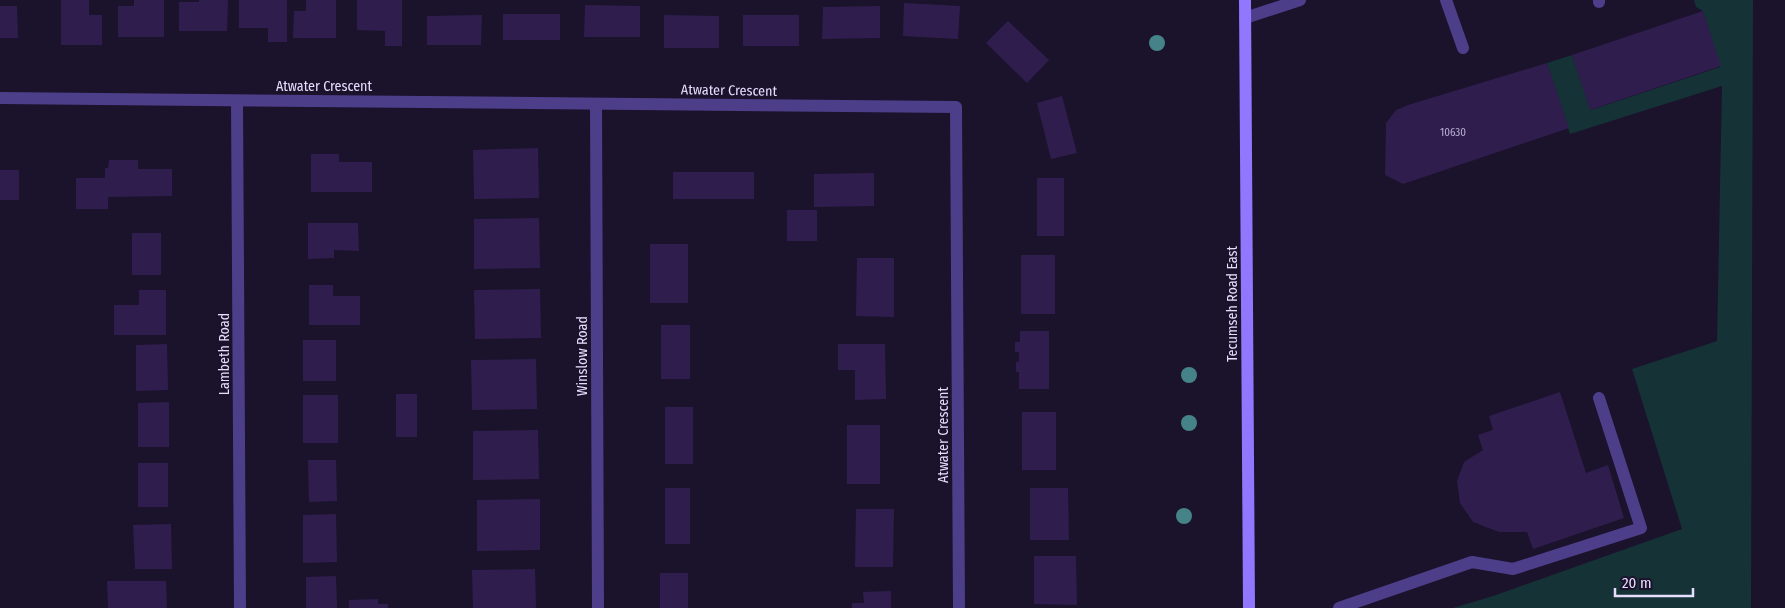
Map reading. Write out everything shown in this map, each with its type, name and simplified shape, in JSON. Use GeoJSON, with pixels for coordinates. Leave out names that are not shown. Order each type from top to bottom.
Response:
{"type":"FeatureCollection","features":[{"type":"Feature","properties":{"kind":"main road","name":"Tecumseh Road East"},"geometry":{"type":"LineString","coordinates":[[1245,0],[1249,608]]}},
{"type":"Feature","properties":{"kind":"street"},"geometry":{"type":"LineString","coordinates":[[1246,18],[1300,0]]}},
{"type":"Feature","properties":{"kind":"street"},"geometry":{"type":"LineString","coordinates":[[1446,0],[1463,48]]}},
{"type":"Feature","properties":{"kind":"street","name":"Atwater Crescent"},"geometry":{"type":"LineString","coordinates":[[0,98],[956,107],[959,608]]}},
{"type":"Feature","properties":{"kind":"street","name":"Lambeth Road"},"geometry":{"type":"LineString","coordinates":[[237,101],[240,608]]}},
{"type":"Feature","properties":{"kind":"street","name":"Winslow Road"},"geometry":{"type":"LineString","coordinates":[[596,104],[598,608]]}},
{"type":"Feature","properties":{"kind":"street"},"geometry":{"type":"LineString","coordinates":[[1339,608],[1472,562],[1513,569],[1641,528],[1599,398]]}},
{"type":"Feature","properties":{"kind":"green space"},"geometry":{"type":"Polygon","coordinates":[[[1694,0],[1753,0],[1751,608],[1453,608],[1493,596],[1682,529],[1632,369],[1717,341],[1722,86],[1570,134],[1547,63],[1572,55],[1591,110],[1720,67],[1703,11],[1696,7],[1694,0]]]}},
{"type":"Feature","properties":{"kind":"building"},"geometry":{"type":"Polygon","coordinates":[[[61,0],[89,0],[89,15],[102,15],[102,45],[61,45],[61,0]]]}},
{"type":"Feature","properties":{"kind":"building"},"geometry":{"type":"Polygon","coordinates":[[[134,0],[164,0],[164,37],[118,37],[118,6],[134,6],[134,0]]]}},
{"type":"Feature","properties":{"kind":"building"},"geometry":{"type":"Polygon","coordinates":[[[199,0],[228,0],[227,31],[179,31],[179,2],[199,2],[199,0]]]}},
{"type":"Feature","properties":{"kind":"building"},"geometry":{"type":"Polygon","coordinates":[[[239,0],[287,0],[287,42],[268,42],[268,28],[239,28],[239,0]]]}},
{"type":"Feature","properties":{"kind":"building"},"geometry":{"type":"Polygon","coordinates":[[[306,0],[336,0],[336,38],[293,38],[294,11],[306,11],[306,0]]]}},
{"type":"Feature","properties":{"kind":"building"},"geometry":{"type":"Polygon","coordinates":[[[357,0],[402,0],[402,46],[385,46],[385,31],[357,30],[357,0]]]}},
{"type":"Feature","properties":{"kind":"building"},"geometry":{"type":"Polygon","coordinates":[[[904,3],[960,6],[958,39],[903,36],[904,3]]]}},
{"type":"Feature","properties":{"kind":"building"},"geometry":{"type":"Polygon","coordinates":[[[585,5],[640,6],[640,37],[584,37],[585,5]]]}},
{"type":"Feature","properties":{"kind":"building"},"geometry":{"type":"Polygon","coordinates":[[[0,6],[17,6],[18,38],[0,38],[0,6]]]}},
{"type":"Feature","properties":{"kind":"building"},"geometry":{"type":"Polygon","coordinates":[[[880,6],[880,38],[822,39],[823,7],[880,6]]]}},
{"type":"Feature","properties":{"kind":"building"},"geometry":{"type":"Polygon","coordinates":[[[1703,11],[1721,66],[1590,110],[1572,55],[1703,11]]]}},
{"type":"Feature","properties":{"kind":"building"},"geometry":{"type":"Polygon","coordinates":[[[503,14],[560,14],[560,40],[503,40],[503,14]]]}},
{"type":"Feature","properties":{"kind":"building"},"geometry":{"type":"Polygon","coordinates":[[[482,15],[481,45],[427,45],[427,16],[482,15]]]}},
{"type":"Feature","properties":{"kind":"building"},"geometry":{"type":"Polygon","coordinates":[[[664,15],[719,16],[719,48],[664,48],[664,15]]]}},
{"type":"Feature","properties":{"kind":"building"},"geometry":{"type":"Polygon","coordinates":[[[743,15],[799,15],[799,46],[743,46],[743,15]]]}},
{"type":"Feature","properties":{"kind":"building"},"geometry":{"type":"Polygon","coordinates":[[[1008,21],[1049,60],[1027,83],[986,43],[1008,21]]]}},
{"type":"Feature","properties":{"kind":"building"},"geometry":{"type":"Polygon","coordinates":[[[1547,63],[1569,128],[1403,184],[1385,175],[1386,123],[1396,110],[1547,63]]]}},
{"type":"Feature","properties":{"kind":"building"},"geometry":{"type":"Polygon","coordinates":[[[1062,96],[1077,153],[1051,159],[1037,103],[1062,96]]]}},
{"type":"Feature","properties":{"kind":"building"},"geometry":{"type":"Polygon","coordinates":[[[538,148],[539,198],[474,199],[473,150],[538,148]]]}},
{"type":"Feature","properties":{"kind":"building"},"geometry":{"type":"Polygon","coordinates":[[[311,154],[339,154],[339,162],[372,162],[372,192],[311,192],[311,154]]]}},
{"type":"Feature","properties":{"kind":"building"},"geometry":{"type":"Polygon","coordinates":[[[109,160],[138,160],[138,169],[172,169],[172,196],[108,197],[108,209],[76,209],[76,178],[105,178],[105,168],[108,168],[109,160]]]}},
{"type":"Feature","properties":{"kind":"building"},"geometry":{"type":"Polygon","coordinates":[[[0,170],[19,170],[19,200],[0,200],[0,170]]]}},
{"type":"Feature","properties":{"kind":"building"},"geometry":{"type":"Polygon","coordinates":[[[673,172],[754,172],[754,199],[673,199],[673,172]]]}},
{"type":"Feature","properties":{"kind":"building"},"geometry":{"type":"Polygon","coordinates":[[[874,173],[874,206],[814,207],[814,174],[874,173]]]}},
{"type":"Feature","properties":{"kind":"building"},"geometry":{"type":"Polygon","coordinates":[[[1037,178],[1064,178],[1064,236],[1037,236],[1037,178]]]}},
{"type":"Feature","properties":{"kind":"building"},"geometry":{"type":"Polygon","coordinates":[[[787,210],[817,210],[817,241],[787,241],[787,210]]]}},
{"type":"Feature","properties":{"kind":"building"},"geometry":{"type":"Polygon","coordinates":[[[539,218],[540,268],[474,269],[474,219],[539,218]]]}},
{"type":"Feature","properties":{"kind":"building"},"geometry":{"type":"Polygon","coordinates":[[[308,223],[358,223],[359,251],[334,250],[334,258],[308,259],[308,223]]]}},
{"type":"Feature","properties":{"kind":"building"},"geometry":{"type":"Polygon","coordinates":[[[132,233],[161,233],[161,275],[132,275],[132,233]]]}},
{"type":"Feature","properties":{"kind":"building"},"geometry":{"type":"Polygon","coordinates":[[[650,244],[688,244],[688,303],[650,303],[650,244]]]}},
{"type":"Feature","properties":{"kind":"building"},"geometry":{"type":"Polygon","coordinates":[[[1021,255],[1055,255],[1055,314],[1021,314],[1021,255]]]}},
{"type":"Feature","properties":{"kind":"building"},"geometry":{"type":"Polygon","coordinates":[[[857,258],[894,258],[894,317],[856,316],[857,258]]]}},
{"type":"Feature","properties":{"kind":"building"},"geometry":{"type":"Polygon","coordinates":[[[309,285],[333,285],[333,296],[360,296],[360,325],[309,325],[309,285]]]}},
{"type":"Feature","properties":{"kind":"building"},"geometry":{"type":"Polygon","coordinates":[[[540,289],[541,338],[475,339],[474,290],[540,289]]]}},
{"type":"Feature","properties":{"kind":"building"},"geometry":{"type":"Polygon","coordinates":[[[139,290],[166,290],[166,335],[114,335],[114,305],[139,305],[139,290]]]}},
{"type":"Feature","properties":{"kind":"building"},"geometry":{"type":"Polygon","coordinates":[[[661,325],[690,325],[690,379],[661,379],[661,325]]]}},
{"type":"Feature","properties":{"kind":"building"},"geometry":{"type":"Polygon","coordinates":[[[1020,331],[1049,331],[1049,389],[1019,389],[1019,372],[1016,372],[1016,362],[1019,362],[1019,352],[1015,352],[1015,342],[1020,342],[1020,331]]]}},
{"type":"Feature","properties":{"kind":"building"},"geometry":{"type":"Polygon","coordinates":[[[303,340],[336,340],[336,381],[303,381],[303,340]]]}},
{"type":"Feature","properties":{"kind":"building"},"geometry":{"type":"Polygon","coordinates":[[[167,344],[168,390],[136,391],[136,345],[167,344]]]}},
{"type":"Feature","properties":{"kind":"building"},"geometry":{"type":"Polygon","coordinates":[[[838,344],[885,344],[886,399],[855,400],[855,370],[838,370],[838,344]]]}},
{"type":"Feature","properties":{"kind":"building"},"geometry":{"type":"Polygon","coordinates":[[[536,359],[537,409],[472,410],[471,360],[536,359]]]}},
{"type":"Feature","properties":{"kind":"building"},"geometry":{"type":"Polygon","coordinates":[[[1560,392],[1586,473],[1608,465],[1624,518],[1533,549],[1527,532],[1499,532],[1473,522],[1460,503],[1457,481],[1464,462],[1483,450],[1478,435],[1493,430],[1489,416],[1560,392]]]}},
{"type":"Feature","properties":{"kind":"building"},"geometry":{"type":"Polygon","coordinates":[[[396,394],[417,394],[417,437],[396,437],[396,394]]]}},
{"type":"Feature","properties":{"kind":"building"},"geometry":{"type":"Polygon","coordinates":[[[303,395],[338,395],[338,443],[303,443],[303,395]]]}},
{"type":"Feature","properties":{"kind":"building"},"geometry":{"type":"Polygon","coordinates":[[[169,402],[169,447],[138,447],[138,403],[169,402]]]}},
{"type":"Feature","properties":{"kind":"building"},"geometry":{"type":"Polygon","coordinates":[[[665,407],[693,407],[693,464],[665,464],[665,407]]]}},
{"type":"Feature","properties":{"kind":"building"},"geometry":{"type":"Polygon","coordinates":[[[1022,412],[1056,412],[1056,470],[1022,470],[1022,412]]]}},
{"type":"Feature","properties":{"kind":"building"},"geometry":{"type":"Polygon","coordinates":[[[847,425],[880,425],[880,484],[847,484],[847,425]]]}},
{"type":"Feature","properties":{"kind":"building"},"geometry":{"type":"Polygon","coordinates":[[[538,430],[539,479],[473,480],[473,431],[538,430]]]}},
{"type":"Feature","properties":{"kind":"building"},"geometry":{"type":"Polygon","coordinates":[[[308,460],[336,460],[337,501],[309,502],[308,460]]]}},
{"type":"Feature","properties":{"kind":"building"},"geometry":{"type":"Polygon","coordinates":[[[138,463],[168,463],[168,507],[138,507],[138,463]]]}},
{"type":"Feature","properties":{"kind":"building"},"geometry":{"type":"Polygon","coordinates":[[[665,488],[690,488],[690,544],[665,544],[665,488]]]}},
{"type":"Feature","properties":{"kind":"building"},"geometry":{"type":"Polygon","coordinates":[[[1030,488],[1068,488],[1069,540],[1030,540],[1030,488]]]}},
{"type":"Feature","properties":{"kind":"building"},"geometry":{"type":"Polygon","coordinates":[[[540,499],[540,550],[477,551],[477,500],[540,499]]]}},
{"type":"Feature","properties":{"kind":"building"},"geometry":{"type":"Polygon","coordinates":[[[856,509],[894,509],[893,567],[855,567],[856,509]]]}},
{"type":"Feature","properties":{"kind":"building"},"geometry":{"type":"Polygon","coordinates":[[[336,514],[337,562],[303,563],[303,515],[336,514]]]}},
{"type":"Feature","properties":{"kind":"building"},"geometry":{"type":"Polygon","coordinates":[[[171,524],[172,569],[135,569],[133,525],[171,524]]]}},
{"type":"Feature","properties":{"kind":"building"},"geometry":{"type":"Polygon","coordinates":[[[1034,556],[1076,556],[1077,605],[1034,604],[1034,556]]]}},
{"type":"Feature","properties":{"kind":"building"},"geometry":{"type":"Polygon","coordinates":[[[535,569],[536,608],[473,608],[472,570],[535,569]]]}},
{"type":"Feature","properties":{"kind":"building"},"geometry":{"type":"Polygon","coordinates":[[[660,573],[688,573],[688,608],[660,608],[660,573]]]}},
{"type":"Feature","properties":{"kind":"building"},"geometry":{"type":"Polygon","coordinates":[[[336,576],[337,608],[306,608],[306,577],[336,576]]]}},
{"type":"Feature","properties":{"kind":"building"},"geometry":{"type":"Polygon","coordinates":[[[107,581],[166,581],[167,608],[108,608],[107,581]]]}},
{"type":"Feature","properties":{"kind":"building"},"geometry":{"type":"Polygon","coordinates":[[[891,591],[891,608],[852,608],[852,603],[864,603],[863,592],[891,591]]]}},
{"type":"Feature","properties":{"kind":"building"},"geometry":{"type":"Polygon","coordinates":[[[378,599],[378,604],[388,604],[388,608],[349,608],[349,600],[378,599]]]}}]}
